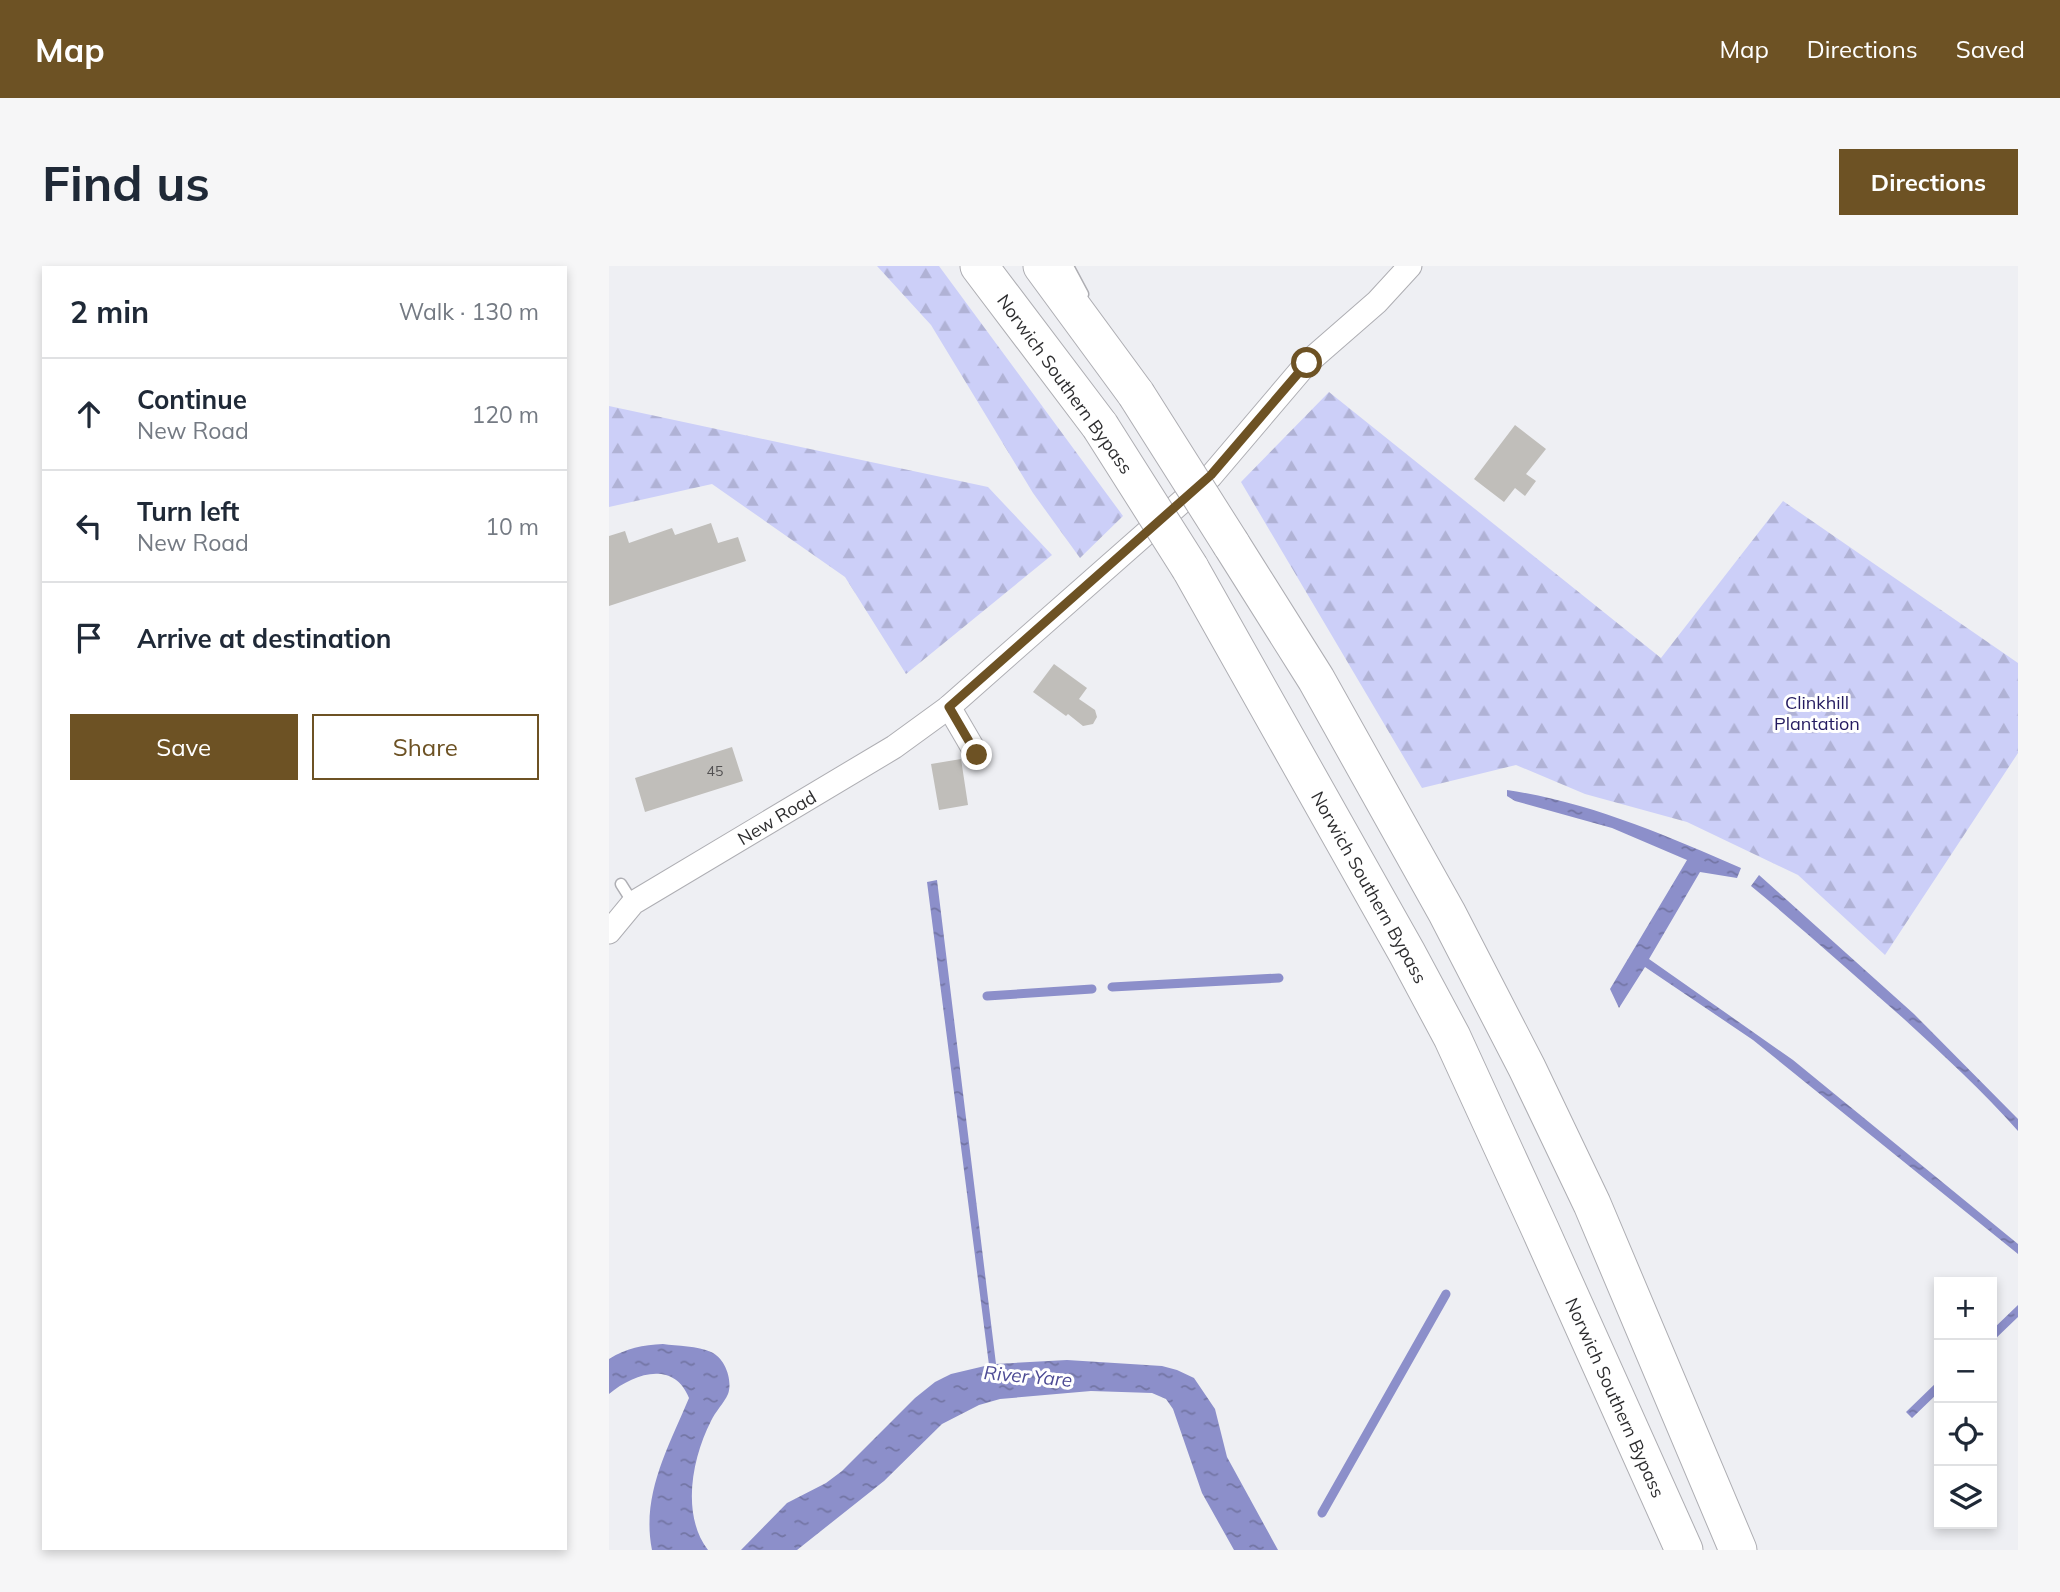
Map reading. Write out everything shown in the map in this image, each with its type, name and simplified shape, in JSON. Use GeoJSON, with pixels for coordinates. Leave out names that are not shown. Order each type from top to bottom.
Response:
{"type":"FeatureCollection","features":[{"type":"Feature","properties":{"kind":"highway","name":"Norwich Southern Bypass"},"geometry":{"type":"LineString","coordinates":[[979,266],[1100,426],[1190,568],[1401,941],[1452,1037],[1684,1550]]}},
{"type":"Feature","properties":{"kind":"highway"},"geometry":{"type":"LineString","coordinates":[[1042,266],[1136,394],[1316,679],[1447,913],[1527,1068],[1592,1204],[1738,1550]]}},
{"type":"Feature","properties":{"kind":"street","name":"New Road"},"geometry":{"type":"LineString","coordinates":[[609,932],[627,894],[894,747],[949,707],[1211,475],[1307,363],[1377,302],[1410,266]]}},
{"type":"Feature","properties":{"kind":"street"},"geometry":{"type":"LineString","coordinates":[[949,707],[977,755]]}},
{"type":"Feature","properties":{"kind":"lane"},"geometry":{"type":"LineString","coordinates":[[1068,266],[1087,301]]}},
{"type":"Feature","properties":{"kind":"lane"},"geometry":{"type":"LineString","coordinates":[[1099,324],[1136,394]]}},
{"type":"Feature","properties":{"kind":"green space"},"geometry":{"type":"Polygon","coordinates":[[[877,266],[939,266],[1123,516],[1080,558],[1033,493],[931,325],[877,266]]]}},
{"type":"Feature","properties":{"kind":"green space","name":"Clinkhill Plantation"},"geometry":{"type":"Polygon","coordinates":[[[1329,392],[1661,658],[1783,501],[2018,663],[2018,753],[1885,955],[1798,875],[1687,822],[1585,794],[1516,765],[1422,788],[1241,482],[1329,392]]]}},
{"type":"Feature","properties":{"kind":"green space"},"geometry":{"type":"Polygon","coordinates":[[[609,406],[988,487],[1052,555],[906,674],[845,577],[712,484],[609,507],[609,406]]]}},
{"type":"Feature","properties":{"kind":"water"},"geometry":{"type":"Polygon","coordinates":[[[1507,790],[1597,811],[1741,868],[1737,878],[1700,872],[1649,959],[1793,1060],[2018,1244],[2018,1254],[1753,1040],[1645,967],[1619,1008],[1610,989],[1687,860],[1612,828],[1515,801],[1507,796],[1507,790]]]}},
{"type":"Feature","properties":{"kind":"water"},"geometry":{"type":"Polygon","coordinates":[[[1759,875],[1914,1014],[2018,1119],[2018,1131],[1977,1087],[1904,1019],[1751,886],[1759,875]]]}},
{"type":"Feature","properties":{"kind":"water","name":"River Yare"},"geometry":{"type":"Polygon","coordinates":[[[937,880],[996,1364],[1067,1360],[1162,1366],[1194,1378],[1215,1409],[1227,1457],[1278,1550],[1234,1550],[1202,1493],[1173,1409],[1166,1399],[1152,1393],[1091,1391],[1000,1399],[979,1405],[942,1424],[884,1481],[797,1550],[741,1550],[787,1503],[826,1483],[842,1471],[915,1398],[935,1382],[951,1374],[989,1365],[927,882],[937,880]]]}},
{"type":"Feature","properties":{"kind":"water"},"geometry":{"type":"Polygon","coordinates":[[[2018,1305],[2018,1317],[1997,1337],[1997,1325],[2018,1305]]]}},
{"type":"Feature","properties":{"kind":"water"},"geometry":{"type":"Polygon","coordinates":[[[663,1344],[694,1347],[711,1352],[724,1364],[729,1376],[728,1394],[704,1436],[692,1486],[694,1520],[708,1550],[652,1550],[650,1510],[653,1491],[665,1454],[689,1398],[682,1386],[674,1378],[653,1374],[630,1380],[609,1394],[609,1359],[635,1348],[663,1344]]]}},
{"type":"Feature","properties":{"kind":"water"},"geometry":{"type":"Polygon","coordinates":[[[1934,1385],[1934,1397],[1912,1418],[1906,1412],[1934,1385]]]}},
{"type":"Feature","properties":{"kind":"building"},"geometry":{"type":"Polygon","coordinates":[[[1515,425],[1546,449],[1526,474],[1536,481],[1525,496],[1515,488],[1504,502],[1474,479],[1515,425]]]}},
{"type":"Feature","properties":{"kind":"building"},"geometry":{"type":"Polygon","coordinates":[[[711,523],[718,543],[738,537],[746,561],[609,606],[609,536],[625,531],[629,543],[672,528],[675,535],[711,523]]]}},
{"type":"Feature","properties":{"kind":"building"},"geometry":{"type":"Polygon","coordinates":[[[1054,664],[1087,688],[1079,699],[1095,710],[1097,717],[1093,724],[1083,726],[1033,692],[1054,664]]]}},
{"type":"Feature","properties":{"kind":"building"},"geometry":{"type":"Polygon","coordinates":[[[732,747],[743,781],[645,812],[635,778],[732,747]]]}},
{"type":"Feature","properties":{"kind":"building"},"geometry":{"type":"Polygon","coordinates":[[[961,759],[968,805],[939,810],[931,764],[961,759]]]}},
{"type":"Feature","properties":{"kind":"waterway"},"geometry":{"type":"LineString","coordinates":[[1112,987],[1279,978]]}},
{"type":"Feature","properties":{"kind":"waterway"},"geometry":{"type":"LineString","coordinates":[[987,996],[1092,989]]}},
{"type":"Feature","properties":{"kind":"waterway"},"geometry":{"type":"LineString","coordinates":[[1322,1513],[1446,1294]]}},
{"type":"Feature","properties":{"kind":"route"},"geometry":{"type":"LineString","coordinates":[[977,755],[949,707],[1211,475],[1307,363]]}}]}
